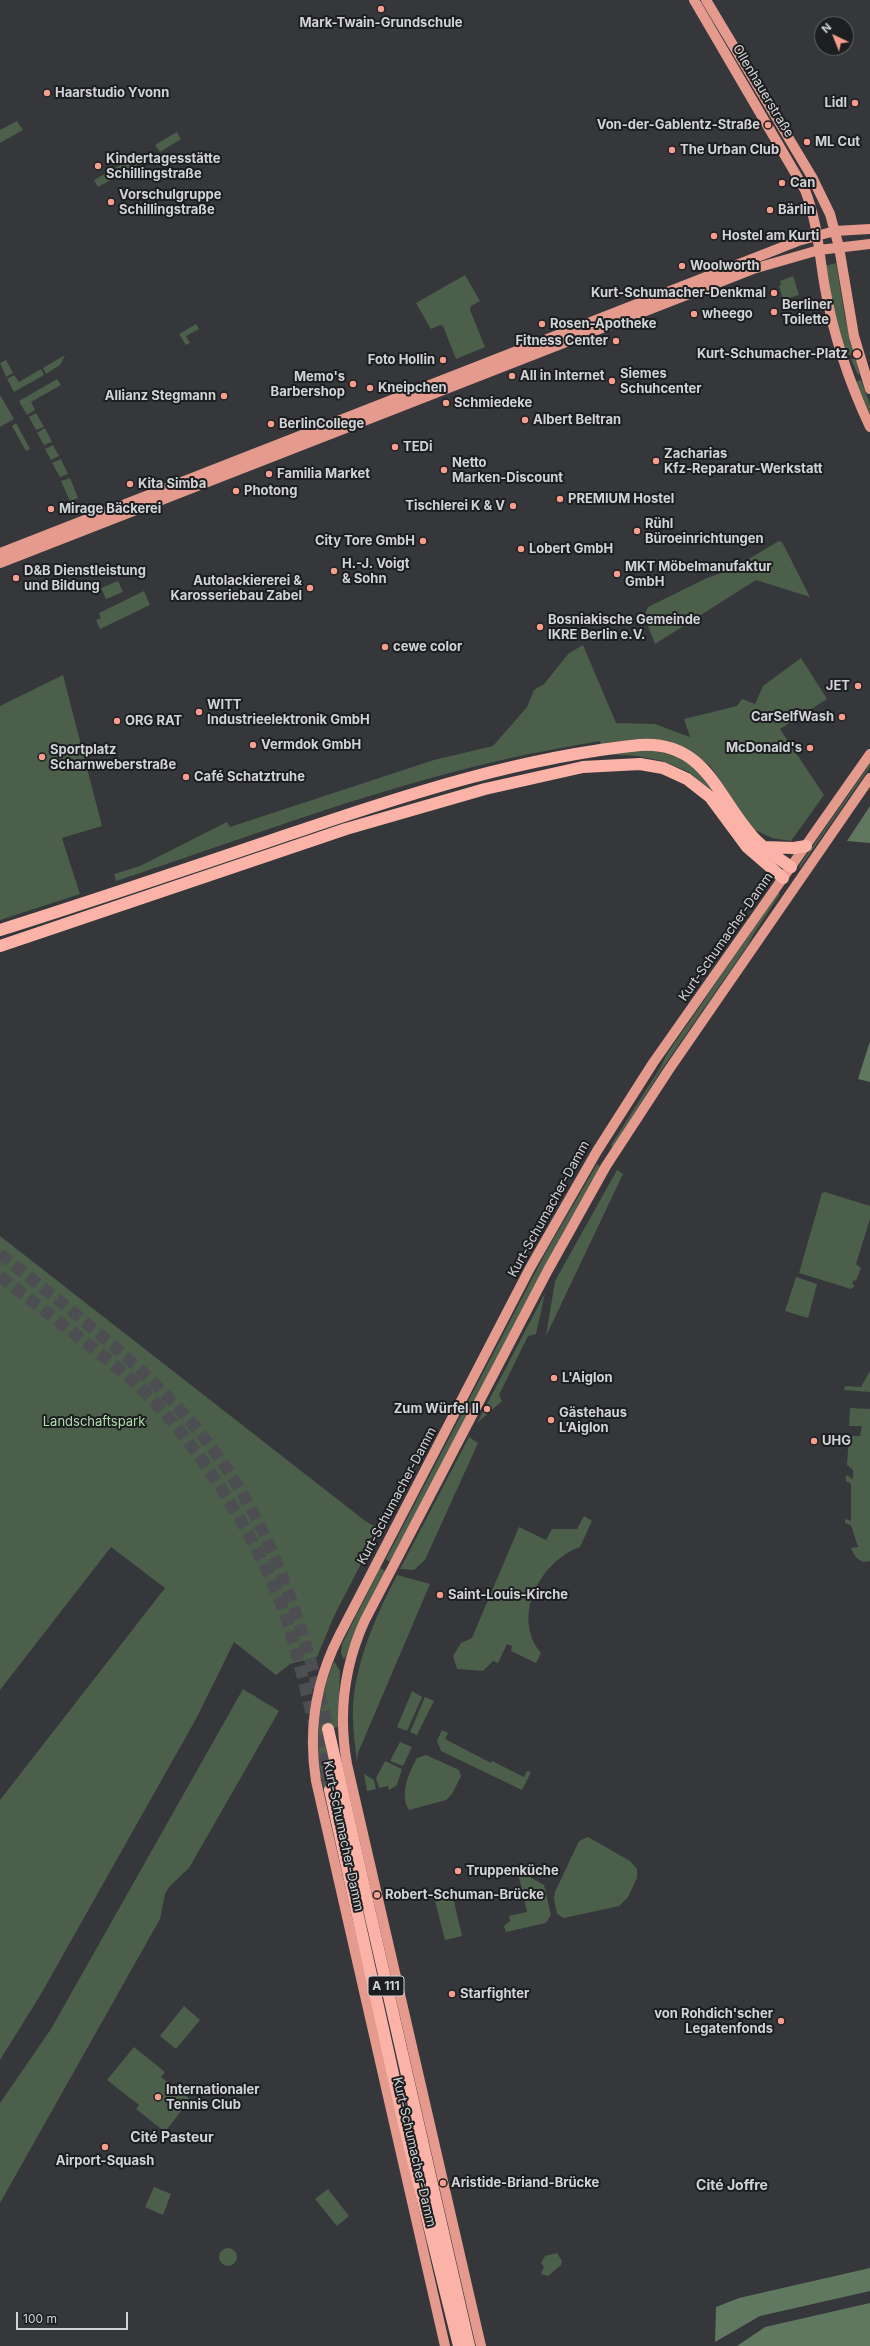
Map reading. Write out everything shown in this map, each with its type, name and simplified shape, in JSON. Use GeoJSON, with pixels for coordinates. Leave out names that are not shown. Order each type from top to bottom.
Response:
{"type":"FeatureCollection","features":[{"type":"Feature","properties":{"kind":"highway"},"geometry":{"type":"LineString","coordinates":[[0,930],[376,804],[445,784],[530,763],[651,744],[685,754],[696,762],[714,780],[752,836],[763,847],[791,867]]}},
{"type":"Feature","properties":{"kind":"highway"},"geometry":{"type":"LineString","coordinates":[[2,947],[346,829],[485,788],[583,767],[604,765],[651,765],[687,779],[710,797],[747,847],[783,878]]}},
{"type":"Feature","properties":{"kind":"highway"},"geometry":{"type":"LineString","coordinates":[[763,847],[793,848],[806,846]]}},
{"type":"Feature","properties":{"kind":"highway","name":"A 111"},"geometry":{"type":"LineString","coordinates":[[328,1729],[469,2346]]}},
{"type":"Feature","properties":{"kind":"highway","name":"A 111"},"geometry":{"type":"LineString","coordinates":[[330,1790],[407,2135],[459,2346]]}},
{"type":"Feature","properties":{"kind":"main road","name":"Ollenhauerstraße"},"geometry":{"type":"LineString","coordinates":[[694,0],[794,169],[812,208]]}},
{"type":"Feature","properties":{"kind":"main road","name":"Ollenhauerstraße"},"geometry":{"type":"LineString","coordinates":[[706,0],[825,202]]}},
{"type":"Feature","properties":{"kind":"main road"},"geometry":{"type":"LineString","coordinates":[[870,389],[854,336],[835,230],[825,202],[812,208],[818,234],[825,290],[839,351],[847,377],[870,427]]}},
{"type":"Feature","properties":{"kind":"main road"},"geometry":{"type":"LineString","coordinates":[[0,563],[28,547],[420,393],[769,252],[818,234],[835,230],[870,229]]}},
{"type":"Feature","properties":{"kind":"main road"},"geometry":{"type":"LineString","coordinates":[[420,393],[753,269],[819,250],[870,244]]}},
{"type":"Feature","properties":{"kind":"main road"},"geometry":{"type":"LineString","coordinates":[[0,553],[28,547]]}},
{"type":"Feature","properties":{"kind":"main road","name":"Kurt-Schumacher-Damm"},"geometry":{"type":"LineString","coordinates":[[445,2346],[316,1781],[313,1752],[314,1717],[320,1684],[339,1636],[530,1268],[597,1151],[653,1063],[870,754]]}},
{"type":"Feature","properties":{"kind":"main road","name":"Kurt-Schumacher-Damm"},"geometry":{"type":"LineString","coordinates":[[481,2346],[347,1764],[343,1727],[345,1688],[353,1652],[365,1620],[548,1270],[611,1159],[672,1064],[870,778]]}},
{"type":"Feature","properties":{"kind":"main road"},"geometry":{"type":"LineString","coordinates":[[791,867],[800,881]]}},
{"type":"Feature","properties":{"kind":"main road"},"geometry":{"type":"LineString","coordinates":[[783,878],[800,881]]}},
{"type":"Feature","properties":{"kind":"main road"},"geometry":{"type":"LineString","coordinates":[[597,1151],[611,1159]]}},
{"type":"Feature","properties":{"kind":"green space"},"geometry":{"type":"Polygon","coordinates":[[[17,121],[23,130],[0,143],[0,130],[17,121]]]}},
{"type":"Feature","properties":{"kind":"green space"},"geometry":{"type":"Polygon","coordinates":[[[177,132],[181,139],[160,152],[155,145],[177,132]]]}},
{"type":"Feature","properties":{"kind":"green space"},"geometry":{"type":"Polygon","coordinates":[[[136,156],[141,163],[98,187],[94,180],[136,156]]]}},
{"type":"Feature","properties":{"kind":"green space"},"geometry":{"type":"Polygon","coordinates":[[[836,263],[845,317],[860,374],[858,375],[851,359],[855,358],[853,354],[846,356],[836,323],[825,266],[836,263]]]}},
{"type":"Feature","properties":{"kind":"green space"},"geometry":{"type":"Polygon","coordinates":[[[465,275],[480,301],[471,306],[470,310],[485,347],[456,359],[443,326],[440,325],[431,329],[416,303],[465,275]]]}},
{"type":"Feature","properties":{"kind":"green space"},"geometry":{"type":"Polygon","coordinates":[[[793,276],[799,295],[783,300],[779,286],[781,285],[780,281],[793,276]]]}},
{"type":"Feature","properties":{"kind":"green space"},"geometry":{"type":"Polygon","coordinates":[[[196,324],[199,329],[186,336],[190,343],[186,345],[179,334],[196,324]]]}},
{"type":"Feature","properties":{"kind":"green space"},"geometry":{"type":"Polygon","coordinates":[[[65,355],[60,365],[46,374],[43,368],[65,355]]]}},
{"type":"Feature","properties":{"kind":"green space"},"geometry":{"type":"Polygon","coordinates":[[[6,360],[13,373],[6,377],[0,363],[6,360]]]}},
{"type":"Feature","properties":{"kind":"green space"},"geometry":{"type":"Polygon","coordinates":[[[41,369],[44,375],[14,392],[7,379],[14,375],[19,382],[41,369]]]}},
{"type":"Feature","properties":{"kind":"green space"},"geometry":{"type":"Polygon","coordinates":[[[57,379],[61,385],[31,402],[35,410],[27,415],[19,401],[57,379]]]}},
{"type":"Feature","properties":{"kind":"green space"},"geometry":{"type":"Polygon","coordinates":[[[861,380],[870,404],[870,413],[855,382],[861,380]]]}},
{"type":"Feature","properties":{"kind":"green space"},"geometry":{"type":"Polygon","coordinates":[[[0,395],[14,419],[0,427],[0,395]]]}},
{"type":"Feature","properties":{"kind":"green space"},"geometry":{"type":"Polygon","coordinates":[[[36,413],[44,427],[36,430],[29,417],[36,413]]]}},
{"type":"Feature","properties":{"kind":"green space"},"geometry":{"type":"Polygon","coordinates":[[[16,423],[30,449],[26,451],[12,426],[16,423]]]}},
{"type":"Feature","properties":{"kind":"green space"},"geometry":{"type":"Polygon","coordinates":[[[45,428],[52,442],[44,445],[37,433],[45,428]]]}},
{"type":"Feature","properties":{"kind":"green space"},"geometry":{"type":"Polygon","coordinates":[[[53,445],[59,456],[51,460],[45,449],[53,445]]]}},
{"type":"Feature","properties":{"kind":"green space"},"geometry":{"type":"Polygon","coordinates":[[[61,459],[68,474],[60,477],[52,463],[61,459]]]}},
{"type":"Feature","properties":{"kind":"green space"},"geometry":{"type":"Polygon","coordinates":[[[70,478],[78,498],[70,501],[61,481],[70,478]]]}},
{"type":"Feature","properties":{"kind":"green space"},"geometry":{"type":"Polygon","coordinates":[[[779,541],[782,542],[810,597],[756,580],[655,644],[644,616],[648,607],[707,578],[732,569],[779,541]]]}},
{"type":"Feature","properties":{"kind":"green space"},"geometry":{"type":"Polygon","coordinates":[[[118,581],[123,592],[106,599],[101,588],[118,581]]]}},
{"type":"Feature","properties":{"kind":"green space"},"geometry":{"type":"Polygon","coordinates":[[[144,591],[150,605],[100,629],[96,620],[101,618],[99,613],[144,591]]]}},
{"type":"Feature","properties":{"kind":"green space"},"geometry":{"type":"Polygon","coordinates":[[[583,645],[616,723],[655,724],[690,737],[684,719],[737,706],[742,699],[755,704],[763,686],[801,658],[827,699],[780,729],[824,795],[791,841],[772,838],[753,829],[710,766],[690,751],[662,741],[648,739],[601,747],[600,741],[496,761],[389,790],[297,819],[116,881],[114,874],[140,866],[227,822],[230,827],[434,760],[493,746],[527,707],[534,690],[544,684],[569,653],[583,645]]]}},
{"type":"Feature","properties":{"kind":"green space","name":"Sportplatz Scharnweberstraße"},"geometry":{"type":"Polygon","coordinates":[[[63,675],[102,826],[62,838],[80,894],[0,920],[0,706],[63,675]]]}},
{"type":"Feature","properties":{"kind":"green space"},"geometry":{"type":"Polygon","coordinates":[[[645,749],[682,759],[703,777],[720,799],[689,772],[663,761],[637,756],[605,754],[645,749]]]}},
{"type":"Feature","properties":{"kind":"green space"},"geometry":{"type":"Polygon","coordinates":[[[870,764],[870,767],[800,868],[799,866],[870,764]]]}},
{"type":"Feature","properties":{"kind":"green space"},"geometry":{"type":"Polygon","coordinates":[[[870,806],[870,843],[847,841],[870,806]]]}},
{"type":"Feature","properties":{"kind":"green space"},"geometry":{"type":"Polygon","coordinates":[[[778,893],[780,894],[748,945],[662,1069],[612,1148],[611,1145],[660,1068],[667,1054],[778,893]]]}},
{"type":"Feature","properties":{"kind":"green space"},"geometry":{"type":"Polygon","coordinates":[[[870,1041],[870,1082],[858,1079],[870,1041]]]}},
{"type":"Feature","properties":{"kind":"green space"},"geometry":{"type":"Polygon","coordinates":[[[597,1164],[601,1167],[563,1232],[391,1561],[388,1561],[386,1559],[546,1252],[597,1164]]]}},
{"type":"Feature","properties":{"kind":"green space"},"geometry":{"type":"Polygon","coordinates":[[[617,1170],[623,1174],[546,1336],[555,1281],[617,1170]]]}},
{"type":"Feature","properties":{"kind":"green space"},"geometry":{"type":"Polygon","coordinates":[[[825,1192],[870,1206],[870,1219],[856,1264],[861,1268],[856,1281],[854,1280],[852,1284],[855,1286],[851,1289],[799,1273],[822,1193],[825,1192]]]}},
{"type":"Feature","properties":{"kind":"green space","name":"Landschaftspark"},"geometry":{"type":"Polygon","coordinates":[[[0,1236],[364,1520],[379,1529],[334,1616],[317,1657],[290,1664],[276,1675],[234,1642],[196,1719],[41,1994],[0,2060],[0,1800],[165,1588],[111,1547],[0,1690],[0,1236]]]}},
{"type":"Feature","properties":{"kind":"green space"},"geometry":{"type":"Polygon","coordinates":[[[796,1277],[817,1284],[808,1318],[785,1311],[796,1277]]]}},
{"type":"Feature","properties":{"kind":"green space"},"geometry":{"type":"Polygon","coordinates":[[[545,1293],[536,1334],[528,1336],[499,1395],[502,1401],[477,1423],[545,1293]]]}},
{"type":"Feature","properties":{"kind":"green space"},"geometry":{"type":"Polygon","coordinates":[[[870,1371],[870,1392],[844,1390],[845,1386],[861,1387],[870,1371]]]}},
{"type":"Feature","properties":{"kind":"green space"},"geometry":{"type":"Polygon","coordinates":[[[850,1408],[870,1409],[870,1561],[866,1562],[860,1561],[854,1554],[851,1548],[858,1547],[851,1525],[845,1523],[845,1519],[851,1521],[851,1484],[846,1481],[846,1475],[853,1479],[853,1470],[847,1465],[849,1436],[860,1436],[862,1426],[849,1426],[850,1408]]]}},
{"type":"Feature","properties":{"kind":"green space"},"geometry":{"type":"Polygon","coordinates":[[[469,1437],[478,1443],[425,1560],[414,1570],[400,1569],[469,1437]]]}},
{"type":"Feature","properties":{"kind":"green space"},"geometry":{"type":"Polygon","coordinates":[[[584,1516],[592,1521],[580,1547],[566,1554],[553,1564],[542,1577],[534,1592],[530,1607],[529,1623],[532,1639],[541,1653],[536,1663],[511,1651],[512,1646],[507,1644],[498,1663],[493,1661],[483,1671],[457,1669],[453,1656],[461,1643],[472,1638],[519,1527],[546,1540],[552,1529],[577,1529],[584,1516]]]}},
{"type":"Feature","properties":{"kind":"green space"},"geometry":{"type":"Polygon","coordinates":[[[380,1568],[386,1571],[359,1623],[344,1660],[341,1653],[342,1644],[380,1568]]]}},
{"type":"Feature","properties":{"kind":"green space"},"geometry":{"type":"Polygon","coordinates":[[[397,1575],[430,1584],[358,1753],[357,1762],[353,1706],[358,1672],[368,1639],[397,1575]]]}},
{"type":"Feature","properties":{"kind":"green space"},"geometry":{"type":"Polygon","coordinates":[[[334,1661],[340,1671],[338,1727],[322,1731],[335,1787],[324,1790],[319,1758],[319,1725],[324,1693],[334,1661]]]}},
{"type":"Feature","properties":{"kind":"green space"},"geometry":{"type":"Polygon","coordinates":[[[243,1689],[279,1711],[189,1868],[169,1887],[165,1894],[160,1919],[0,2203],[0,2103],[51,2029],[243,1689]]]}},
{"type":"Feature","properties":{"kind":"green space"},"geometry":{"type":"Polygon","coordinates":[[[412,1691],[422,1697],[407,1731],[397,1727],[412,1691]]]}},
{"type":"Feature","properties":{"kind":"green space"},"geometry":{"type":"Polygon","coordinates":[[[425,1697],[434,1701],[417,1735],[410,1732],[425,1697]]]}},
{"type":"Feature","properties":{"kind":"green space"},"geometry":{"type":"Polygon","coordinates":[[[442,1730],[448,1733],[445,1739],[491,1763],[492,1761],[524,1777],[527,1771],[531,1772],[522,1790],[441,1751],[437,1741],[442,1730]]]}},
{"type":"Feature","properties":{"kind":"green space"},"geometry":{"type":"Polygon","coordinates":[[[400,1742],[412,1747],[403,1766],[390,1761],[400,1742]]]}},
{"type":"Feature","properties":{"kind":"green space"},"geometry":{"type":"Polygon","coordinates":[[[426,1755],[459,1770],[461,1776],[452,1794],[446,1800],[409,1810],[405,1798],[408,1777],[417,1758],[426,1755]]]}},
{"type":"Feature","properties":{"kind":"green space"},"geometry":{"type":"Polygon","coordinates":[[[385,1761],[402,1769],[397,1785],[389,1790],[388,1786],[379,1788],[376,1778],[385,1761]]]}},
{"type":"Feature","properties":{"kind":"green space"},"geometry":{"type":"Polygon","coordinates":[[[364,1774],[374,1780],[376,1789],[367,1791],[364,1774]]]}},
{"type":"Feature","properties":{"kind":"green space"},"geometry":{"type":"Polygon","coordinates":[[[588,1837],[630,1861],[637,1869],[637,1878],[628,1897],[619,1906],[564,1918],[557,1914],[554,1899],[555,1892],[579,1841],[588,1837]]]}},
{"type":"Feature","properties":{"kind":"green space"},"geometry":{"type":"Polygon","coordinates":[[[519,1877],[530,1877],[544,1885],[551,1915],[546,1923],[506,1932],[504,1926],[510,1921],[509,1916],[527,1912],[519,1877]]]}},
{"type":"Feature","properties":{"kind":"green space"},"geometry":{"type":"Polygon","coordinates":[[[453,1897],[462,1936],[445,1940],[435,1901],[453,1897]]]}},
{"type":"Feature","properties":{"kind":"green space"},"geometry":{"type":"Polygon","coordinates":[[[184,2006],[200,2020],[176,2049],[160,2036],[184,2006]]]}},
{"type":"Feature","properties":{"kind":"green space"},"geometry":{"type":"Polygon","coordinates":[[[134,2047],[165,2072],[161,2077],[190,2099],[165,2132],[136,2109],[139,2105],[107,2080],[134,2047]]]}},
{"type":"Feature","properties":{"kind":"green space"},"geometry":{"type":"Polygon","coordinates":[[[154,2187],[171,2194],[163,2215],[145,2207],[154,2187]]]}},
{"type":"Feature","properties":{"kind":"green space"},"geometry":{"type":"Polygon","coordinates":[[[328,2189],[349,2216],[337,2226],[315,2199],[328,2189]]]}},
{"type":"Feature","properties":{"kind":"green space"},"geometry":{"type":"Polygon","coordinates":[[[228,2248],[234,2251],[237,2257],[234,2263],[228,2266],[222,2263],[219,2257],[222,2251],[228,2248]]]}},
{"type":"Feature","properties":{"kind":"green space"},"geometry":{"type":"Polygon","coordinates":[[[557,2253],[562,2261],[561,2265],[548,2276],[541,2274],[544,2267],[541,2263],[545,2256],[557,2253]]]}},
{"type":"Feature","properties":{"kind":"green space"},"geometry":{"type":"Polygon","coordinates":[[[870,2268],[870,2291],[760,2316],[715,2342],[716,2307],[739,2298],[870,2268]]]}},
{"type":"Feature","properties":{"kind":"green space"},"geometry":{"type":"Polygon","coordinates":[[[870,2303],[870,2346],[737,2346],[765,2327],[870,2303]]]}},
{"type":"Feature","properties":{"kind":"tunnel"},"geometry":{"type":"LineString","coordinates":[[0,1254],[50,1293],[123,1354],[190,1421],[217,1455],[240,1490],[261,1528],[278,1566],[306,1647],[328,1729]]}},
{"type":"Feature","properties":{"kind":"tunnel"},"geometry":{"type":"LineString","coordinates":[[0,1276],[132,1380],[156,1403],[203,1461],[225,1494],[263,1562],[278,1595],[295,1647],[330,1790]]}},
{"type":"Feature","properties":{"kind":"place","name":"Mark-Twain-Grundschule"},"geometry":{"type":"Point","coordinates":[381,9]}},
{"type":"Feature","properties":{"kind":"place","name":"Haarstudio Yvonn"},"geometry":{"type":"Point","coordinates":[47,93]}},
{"type":"Feature","properties":{"kind":"place","name":"Lidl"},"geometry":{"type":"Point","coordinates":[855,103]}},
{"type":"Feature","properties":{"kind":"place","name":"Von-der-Gablentz-Straße"},"geometry":{"type":"Point","coordinates":[768,125]}},
{"type":"Feature","properties":{"kind":"place","name":"ML Cut"},"geometry":{"type":"Point","coordinates":[807,142]}},
{"type":"Feature","properties":{"kind":"place","name":"The Urban Club"},"geometry":{"type":"Point","coordinates":[672,150]}},
{"type":"Feature","properties":{"kind":"place","name":"Kindertagesstätte Schillingstraße"},"geometry":{"type":"Point","coordinates":[98,166]}},
{"type":"Feature","properties":{"kind":"place","name":"Can"},"geometry":{"type":"Point","coordinates":[782,183]}},
{"type":"Feature","properties":{"kind":"place","name":"Vorschulgruppe Schillingstraße"},"geometry":{"type":"Point","coordinates":[111,202]}},
{"type":"Feature","properties":{"kind":"place","name":"Bärlin"},"geometry":{"type":"Point","coordinates":[770,210]}},
{"type":"Feature","properties":{"kind":"place","name":"Hostel am Kurti"},"geometry":{"type":"Point","coordinates":[714,236]}},
{"type":"Feature","properties":{"kind":"place","name":"Woolworth"},"geometry":{"type":"Point","coordinates":[682,266]}},
{"type":"Feature","properties":{"kind":"place","name":"Kurt-Schumacher-Denkmal"},"geometry":{"type":"Point","coordinates":[774,293]}},
{"type":"Feature","properties":{"kind":"place","name":"Berliner Toilette"},"geometry":{"type":"Point","coordinates":[774,312]}},
{"type":"Feature","properties":{"kind":"place","name":"wheego"},"geometry":{"type":"Point","coordinates":[694,314]}},
{"type":"Feature","properties":{"kind":"place","name":"Rosen-Apotheke"},"geometry":{"type":"Point","coordinates":[542,324]}},
{"type":"Feature","properties":{"kind":"place","name":"Fitness Center"},"geometry":{"type":"Point","coordinates":[616,341]}},
{"type":"Feature","properties":{"kind":"place","name":"Kurt-Schumacher-Platz"},"geometry":{"type":"Point","coordinates":[857,354]}},
{"type":"Feature","properties":{"kind":"place","name":"Foto Hollin"},"geometry":{"type":"Point","coordinates":[443,360]}},
{"type":"Feature","properties":{"kind":"place","name":"All in Internet"},"geometry":{"type":"Point","coordinates":[512,376]}},
{"type":"Feature","properties":{"kind":"place","name":"Siemes Schuhcenter"},"geometry":{"type":"Point","coordinates":[612,381]}},
{"type":"Feature","properties":{"kind":"place","name":"Memo's Barbershop"},"geometry":{"type":"Point","coordinates":[353,384]}},
{"type":"Feature","properties":{"kind":"place","name":"Kneipchen"},"geometry":{"type":"Point","coordinates":[370,388]}},
{"type":"Feature","properties":{"kind":"place","name":"Allianz Stegmann"},"geometry":{"type":"Point","coordinates":[224,396]}},
{"type":"Feature","properties":{"kind":"place","name":"Schmiedeke"},"geometry":{"type":"Point","coordinates":[446,403]}},
{"type":"Feature","properties":{"kind":"place","name":"Albert Beltran"},"geometry":{"type":"Point","coordinates":[525,420]}},
{"type":"Feature","properties":{"kind":"place","name":"BerlinCollege"},"geometry":{"type":"Point","coordinates":[271,424]}},
{"type":"Feature","properties":{"kind":"place","name":"TEDi"},"geometry":{"type":"Point","coordinates":[395,447]}},
{"type":"Feature","properties":{"kind":"place","name":"Zacharias Kfz-Reparatur-Werkstatt"},"geometry":{"type":"Point","coordinates":[656,461]}},
{"type":"Feature","properties":{"kind":"place","name":"Netto Marken-Discount"},"geometry":{"type":"Point","coordinates":[444,470]}},
{"type":"Feature","properties":{"kind":"place","name":"Familia Market"},"geometry":{"type":"Point","coordinates":[269,474]}},
{"type":"Feature","properties":{"kind":"place","name":"Kita Simba"},"geometry":{"type":"Point","coordinates":[130,484]}},
{"type":"Feature","properties":{"kind":"place","name":"Photong"},"geometry":{"type":"Point","coordinates":[236,491]}},
{"type":"Feature","properties":{"kind":"place","name":"PREMIUM Hostel"},"geometry":{"type":"Point","coordinates":[560,499]}},
{"type":"Feature","properties":{"kind":"place","name":"Tischlerei K & V"},"geometry":{"type":"Point","coordinates":[513,506]}},
{"type":"Feature","properties":{"kind":"place","name":"Mirage Bäckerei"},"geometry":{"type":"Point","coordinates":[51,509]}},
{"type":"Feature","properties":{"kind":"place","name":"Rühl Büroeinrichtungen"},"geometry":{"type":"Point","coordinates":[637,531]}},
{"type":"Feature","properties":{"kind":"place","name":"City Tore GmbH"},"geometry":{"type":"Point","coordinates":[423,541]}},
{"type":"Feature","properties":{"kind":"place","name":"Lobert GmbH"},"geometry":{"type":"Point","coordinates":[521,549]}},
{"type":"Feature","properties":{"kind":"place","name":"H.-J. Voigt & Sohn"},"geometry":{"type":"Point","coordinates":[334,571]}},
{"type":"Feature","properties":{"kind":"place","name":"MKT Möbelmanufaktur GmbH"},"geometry":{"type":"Point","coordinates":[617,574]}},
{"type":"Feature","properties":{"kind":"place","name":"D&B Dienstleistung und Bildung"},"geometry":{"type":"Point","coordinates":[16,578]}},
{"type":"Feature","properties":{"kind":"place","name":"Autolackiererei & Karosseriebau Zabel"},"geometry":{"type":"Point","coordinates":[310,588]}},
{"type":"Feature","properties":{"kind":"place","name":"Bosniakische Gemeinde IKRE Berlin e.V."},"geometry":{"type":"Point","coordinates":[540,627]}},
{"type":"Feature","properties":{"kind":"place","name":"cewe color"},"geometry":{"type":"Point","coordinates":[385,647]}},
{"type":"Feature","properties":{"kind":"place","name":"JET"},"geometry":{"type":"Point","coordinates":[858,686]}},
{"type":"Feature","properties":{"kind":"place","name":"WITT Industrieelektronik GmbH"},"geometry":{"type":"Point","coordinates":[199,712]}},
{"type":"Feature","properties":{"kind":"place","name":"CarSelfWash"},"geometry":{"type":"Point","coordinates":[842,717]}},
{"type":"Feature","properties":{"kind":"place","name":"ORG RAT"},"geometry":{"type":"Point","coordinates":[117,721]}},
{"type":"Feature","properties":{"kind":"place","name":"Vermdok GmbH"},"geometry":{"type":"Point","coordinates":[253,745]}},
{"type":"Feature","properties":{"kind":"place","name":"McDonald's"},"geometry":{"type":"Point","coordinates":[810,748]}},
{"type":"Feature","properties":{"kind":"place","name":"Sportplatz Scharnweberstraße"},"geometry":{"type":"Point","coordinates":[42,757]}},
{"type":"Feature","properties":{"kind":"place","name":"Café Schatztruhe"},"geometry":{"type":"Point","coordinates":[186,777]}},
{"type":"Feature","properties":{"kind":"place","name":"L'Aiglon"},"geometry":{"type":"Point","coordinates":[554,1378]}},
{"type":"Feature","properties":{"kind":"place","name":"Zum Würfel II"},"geometry":{"type":"Point","coordinates":[487,1409]}},
{"type":"Feature","properties":{"kind":"place","name":"Gästehaus L’Aiglon"},"geometry":{"type":"Point","coordinates":[551,1420]}},
{"type":"Feature","properties":{"kind":"place","name":"UHG"},"geometry":{"type":"Point","coordinates":[814,1441]}},
{"type":"Feature","properties":{"kind":"place","name":"Saint-Louis-Kirche"},"geometry":{"type":"Point","coordinates":[440,1595]}},
{"type":"Feature","properties":{"kind":"place","name":"Truppenküche"},"geometry":{"type":"Point","coordinates":[458,1871]}},
{"type":"Feature","properties":{"kind":"place","name":"Robert-Schuman-Brücke"},"geometry":{"type":"Point","coordinates":[377,1895]}},
{"type":"Feature","properties":{"kind":"place","name":"Starfighter"},"geometry":{"type":"Point","coordinates":[452,1994]}},
{"type":"Feature","properties":{"kind":"place","name":"von Rohdich'scher Legatenfonds"},"geometry":{"type":"Point","coordinates":[781,2021]}},
{"type":"Feature","properties":{"kind":"place","name":"Internationaler Tennis Club"},"geometry":{"type":"Point","coordinates":[158,2097]}},
{"type":"Feature","properties":{"kind":"place","name":"Airport-Squash"},"geometry":{"type":"Point","coordinates":[105,2147]}},
{"type":"Feature","properties":{"kind":"place","name":"Aristide-Briand-Brücke"},"geometry":{"type":"Point","coordinates":[443,2183]}},
{"type":"Feature","properties":{"kind":"district","name":"Cité Pasteur"},"geometry":{"type":"Point","coordinates":[172,2138]}},
{"type":"Feature","properties":{"kind":"district","name":"Cité Joffre"},"geometry":{"type":"Point","coordinates":[732,2186]}}]}
